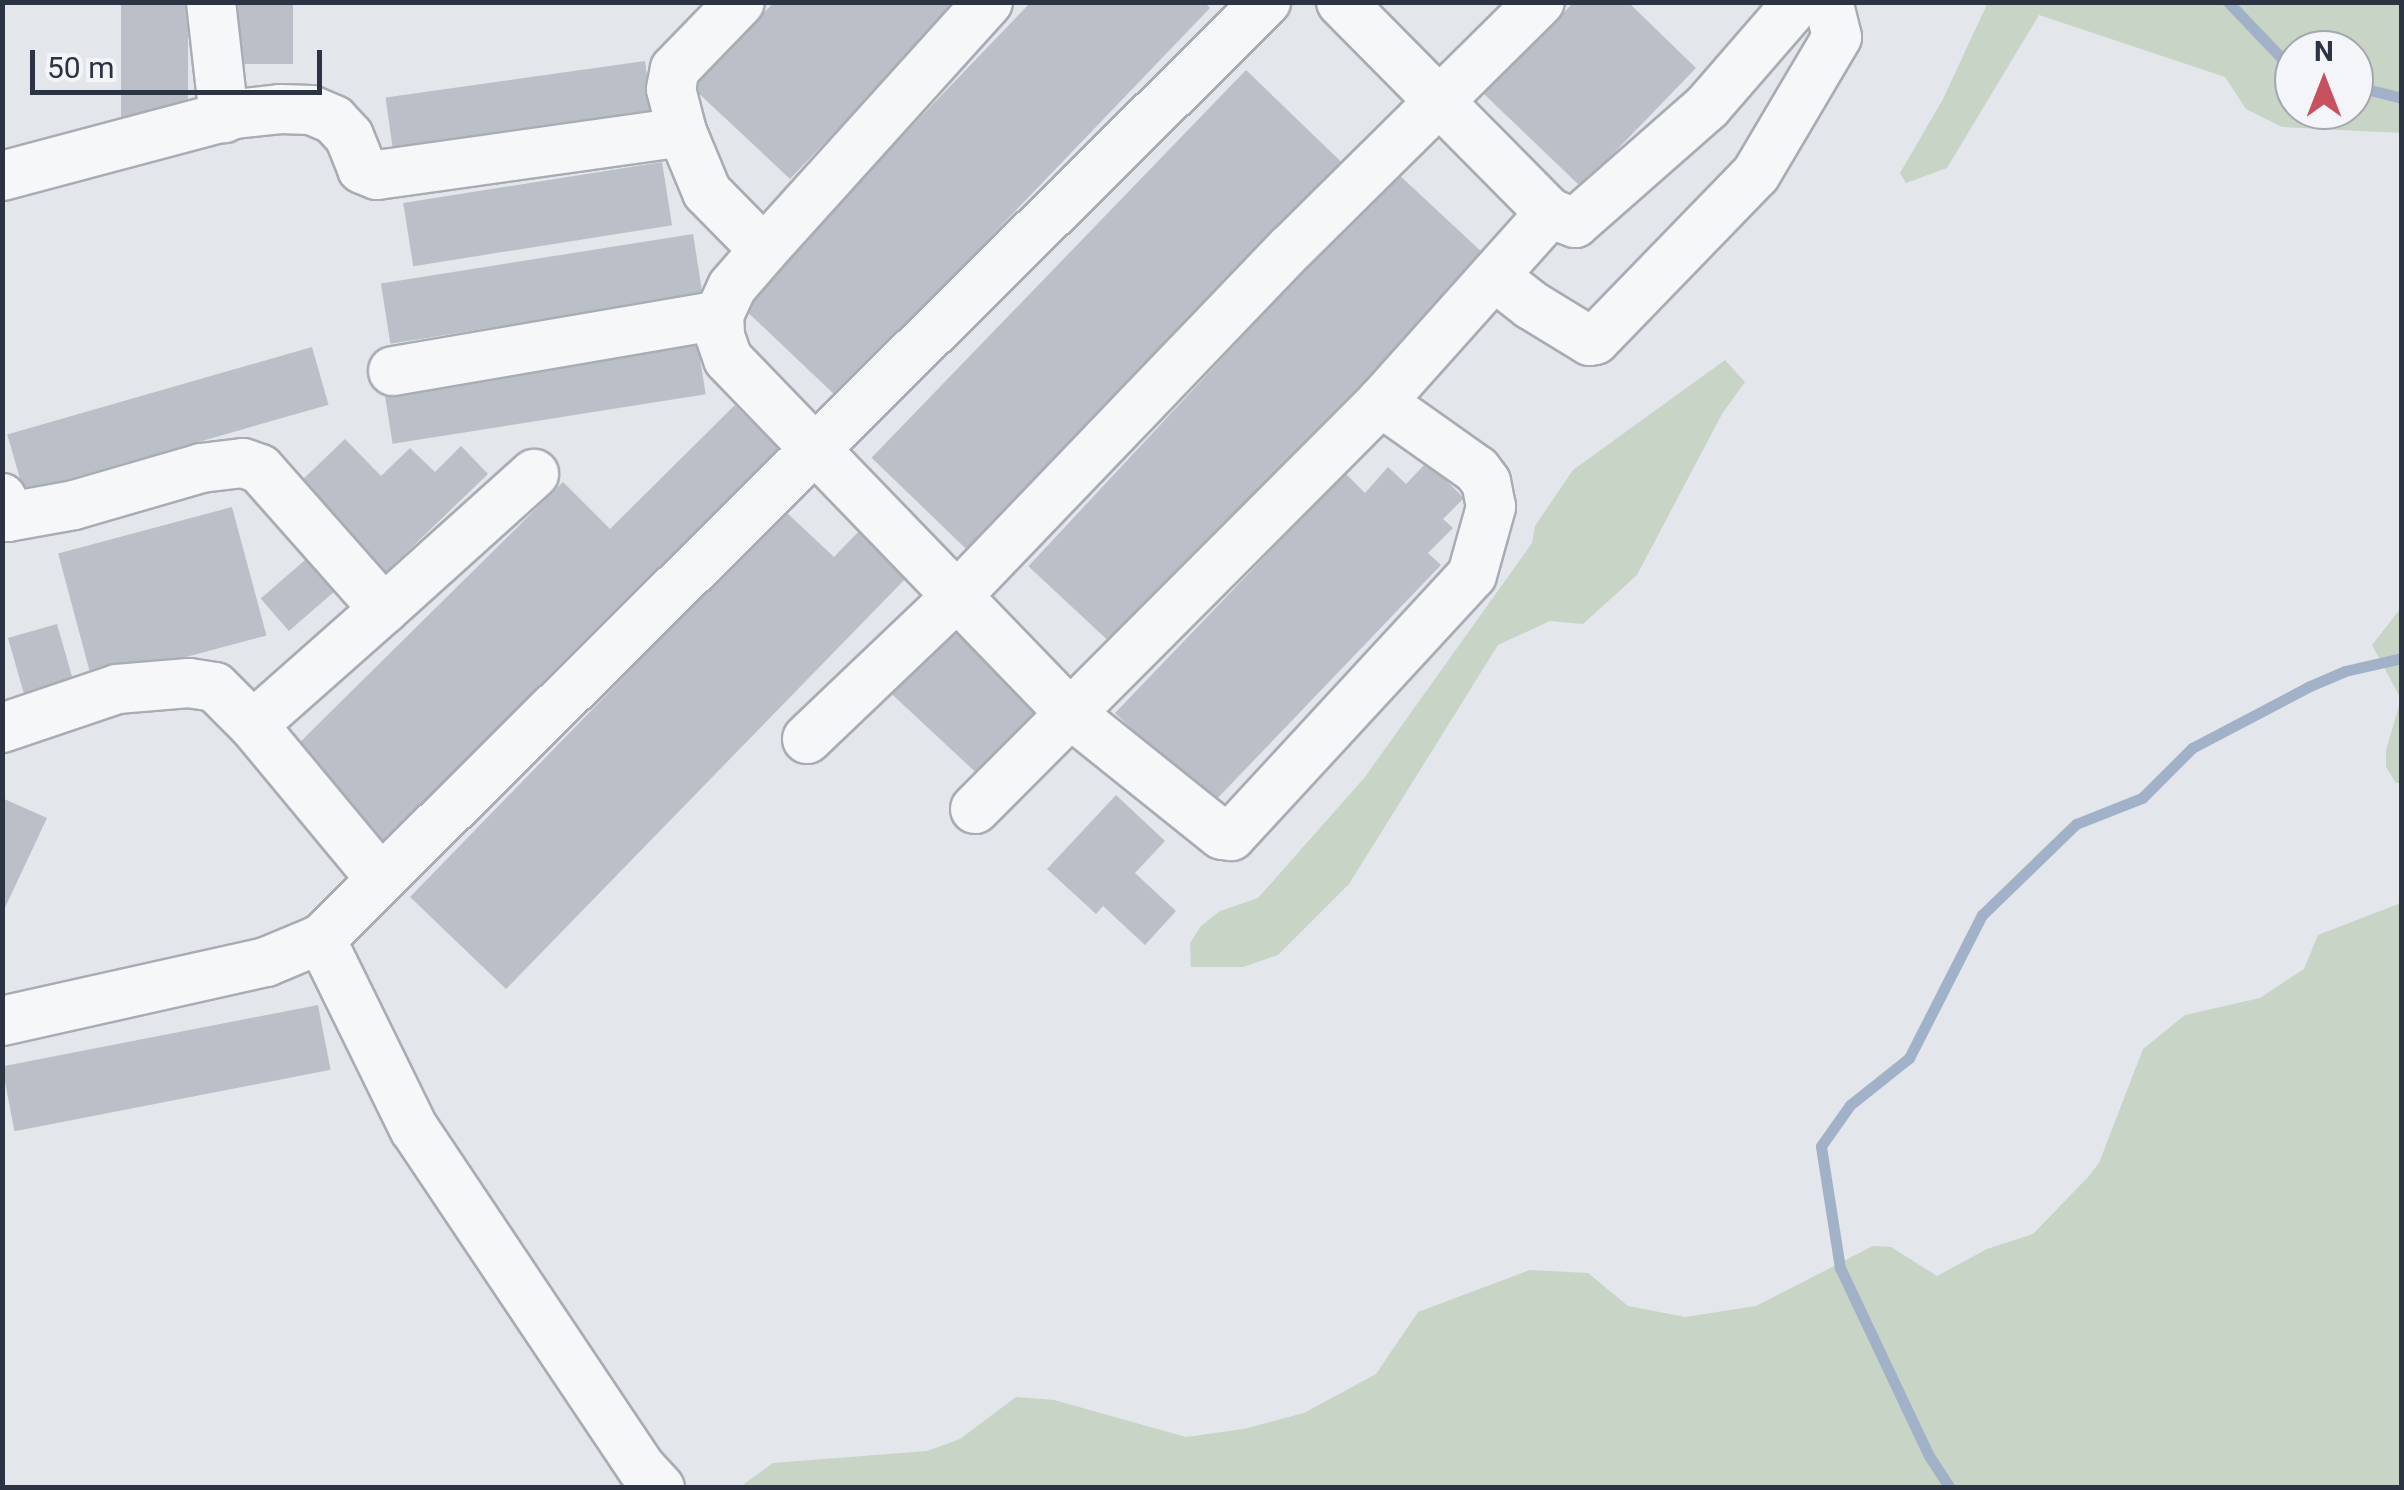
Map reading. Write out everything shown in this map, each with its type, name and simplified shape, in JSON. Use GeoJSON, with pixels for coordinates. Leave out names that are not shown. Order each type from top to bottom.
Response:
{"type":"FeatureCollection","features":[{"type":"Feature","properties":{"kind":"street"},"geometry":{"type":"LineString","coordinates":[[211,2],[224,118]]}},
{"type":"Feature","properties":{"kind":"street"},"geometry":{"type":"LineString","coordinates":[[740,2],[675,69],[670,82],[682,132],[708,192],[764,250]]}},
{"type":"Feature","properties":{"kind":"street"},"geometry":{"type":"LineString","coordinates":[[988,2],[732,287],[719,314],[720,336],[728,359],[772,408],[815,446],[1071,714],[1211,830],[1231,836],[1472,575],[1491,508],[1486,482],[1477,470],[1382,402]]}},
{"type":"Feature","properties":{"kind":"street"},"geometry":{"type":"LineString","coordinates":[[2,1020],[266,962],[321,939],[1266,2]]}},
{"type":"Feature","properties":{"kind":"street"},"geometry":{"type":"LineString","coordinates":[[1341,2],[1550,213],[1575,222],[1707,107],[1798,2]]}},
{"type":"Feature","properties":{"kind":"street"},"geometry":{"type":"LineString","coordinates":[[807,739],[956,597],[1291,248],[1540,2]]}},
{"type":"Feature","properties":{"kind":"street"},"geometry":{"type":"LineString","coordinates":[[1494,276],[1532,306],[1590,341],[1596,340],[1756,174],[1837,37],[1828,2]]}},
{"type":"Feature","properties":{"kind":"street"},"geometry":{"type":"LineString","coordinates":[[2,176],[224,118],[280,108],[323,114],[349,136],[362,170],[377,175],[682,132]]}},
{"type":"Feature","properties":{"kind":"street"},"geometry":{"type":"LineString","coordinates":[[975,809],[1382,402],[1550,213]]}},
{"type":"Feature","properties":{"kind":"street"},"geometry":{"type":"LineString","coordinates":[[393,372],[719,314]]}},
{"type":"Feature","properties":{"kind":"street"},"geometry":{"type":"LineString","coordinates":[[4,512],[74,505],[201,468],[252,464],[384,609]]}},
{"type":"Feature","properties":{"kind":"street"},"geometry":{"type":"LineString","coordinates":[[254,725],[534,474]]}},
{"type":"Feature","properties":{"kind":"street"},"geometry":{"type":"LineString","coordinates":[[2,728],[117,690],[189,683],[215,688],[254,725],[380,878]]}},
{"type":"Feature","properties":{"kind":"street"},"geometry":{"type":"LineString","coordinates":[[321,939],[414,1129],[642,1469],[660,1488]]}},
{"type":"Feature","properties":{"kind":"green space"},"geometry":{"type":"Polygon","coordinates":[[[1988,2],[2401,3],[2401,133],[2342,130],[2374,130],[2374,30],[2274,30],[2274,123],[2246,109],[2225,77],[2039,15],[1947,168],[1906,183],[1900,173],[1943,99],[1988,2]]]}},
{"type":"Feature","properties":{"kind":"green space"},"geometry":{"type":"Polygon","coordinates":[[[1725,360],[1745,382],[1722,414],[1637,575],[1583,624],[1550,621],[1498,645],[1349,884],[1278,955],[1243,967],[1191,967],[1190,943],[1201,926],[1220,911],[1258,898],[1365,777],[1532,543],[1535,526],[1573,470],[1725,360]]]}},
{"type":"Feature","properties":{"kind":"green space"},"geometry":{"type":"Polygon","coordinates":[[[2401,608],[2402,783],[2396,783],[2386,767],[2386,750],[2401,699],[2372,645],[2401,608]]]}},
{"type":"Feature","properties":{"kind":"green space"},"geometry":{"type":"Polygon","coordinates":[[[2401,903],[2401,1487],[740,1487],[773,1463],[927,1451],[960,1439],[1016,1397],[1054,1400],[1186,1437],[1244,1429],[1304,1413],[1376,1374],[1418,1312],[1530,1270],[1588,1273],[1628,1306],[1685,1317],[1756,1306],[1873,1246],[1891,1247],[1937,1276],[1987,1249],[2033,1234],[2088,1177],[2099,1163],[2143,1049],[2185,1015],[2260,998],[2304,969],[2318,935],[2401,903]]]}},
{"type":"Feature","properties":{"kind":"building"},"geometry":{"type":"Polygon","coordinates":[[[121,2],[188,2],[188,121],[121,121],[121,2]]]}},
{"type":"Feature","properties":{"kind":"building"},"geometry":{"type":"Polygon","coordinates":[[[226,2],[293,2],[293,64],[226,64],[226,2]]]}},
{"type":"Feature","properties":{"kind":"building"},"geometry":{"type":"Polygon","coordinates":[[[774,2],[959,2],[790,179],[693,88],[774,2]]]}},
{"type":"Feature","properties":{"kind":"building"},"geometry":{"type":"Polygon","coordinates":[[[1031,2],[1204,2],[1210,8],[837,397],[740,305],[1031,2]]]}},
{"type":"Feature","properties":{"kind":"building"},"geometry":{"type":"Polygon","coordinates":[[[1574,2],[1628,2],[1696,68],[1581,187],[1484,94],[1574,2]]]}},
{"type":"Feature","properties":{"kind":"building"},"geometry":{"type":"Polygon","coordinates":[[[645,61],[654,123],[394,160],[386,97],[645,61]]]}},
{"type":"Feature","properties":{"kind":"building"},"geometry":{"type":"Polygon","coordinates":[[[1246,70],[1342,163],[968,551],[872,458],[1246,70]]]}},
{"type":"Feature","properties":{"kind":"building"},"geometry":{"type":"Polygon","coordinates":[[[662,162],[672,225],[413,266],[403,203],[662,162]]]}},
{"type":"Feature","properties":{"kind":"building"},"geometry":{"type":"Polygon","coordinates":[[[1396,172],[1493,263],[1126,657],[1028,566],[1396,172]]]}},
{"type":"Feature","properties":{"kind":"building"},"geometry":{"type":"Polygon","coordinates":[[[693,234],[703,294],[390,344],[381,283],[693,234]]]}},
{"type":"Feature","properties":{"kind":"building"},"geometry":{"type":"Polygon","coordinates":[[[696,333],[706,394],[393,444],[383,383],[696,333]]]}},
{"type":"Feature","properties":{"kind":"building"},"geometry":{"type":"Polygon","coordinates":[[[312,347],[329,405],[24,492],[7,434],[312,347]]]}},
{"type":"Feature","properties":{"kind":"building"},"geometry":{"type":"Polygon","coordinates":[[[735,405],[782,452],[383,847],[288,754],[563,482],[610,529],[735,405]]]}},
{"type":"Feature","properties":{"kind":"building"},"geometry":{"type":"Polygon","coordinates":[[[345,439],[381,476],[410,448],[435,472],[461,446],[488,474],[384,574],[297,485],[345,439]]]}},
{"type":"Feature","properties":{"kind":"building"},"geometry":{"type":"Polygon","coordinates":[[[1427,462],[1464,498],[1443,519],[1453,528],[1428,553],[1441,565],[1212,804],[1115,713],[1345,473],[1365,493],[1388,467],[1406,484],[1427,462]]]}},
{"type":"Feature","properties":{"kind":"building"},"geometry":{"type":"Polygon","coordinates":[[[232,507],[266,635],[93,682],[58,554],[232,507]]]}},
{"type":"Feature","properties":{"kind":"building"},"geometry":{"type":"Polygon","coordinates":[[[785,511],[834,557],[862,528],[910,574],[506,989],[410,897],[785,511]]]}},
{"type":"Feature","properties":{"kind":"building"},"geometry":{"type":"Polygon","coordinates":[[[312,554],[340,586],[289,631],[261,599],[312,554]]]}},
{"type":"Feature","properties":{"kind":"building"},"geometry":{"type":"Polygon","coordinates":[[[57,624],[75,687],[26,702],[8,638],[57,624]]]}},
{"type":"Feature","properties":{"kind":"building"},"geometry":{"type":"Polygon","coordinates":[[[953,624],[1051,715],[988,783],[890,692],[953,624]]]}},
{"type":"Feature","properties":{"kind":"building"},"geometry":{"type":"Polygon","coordinates":[[[1116,795],[1165,841],[1135,873],[1176,911],[1145,945],[1103,906],[1096,914],[1047,869],[1116,795]]]}},
{"type":"Feature","properties":{"kind":"building"},"geometry":{"type":"Polygon","coordinates":[[[2,798],[47,818],[2,914],[2,798]]]}},
{"type":"Feature","properties":{"kind":"building"},"geometry":{"type":"Polygon","coordinates":[[[318,1005],[331,1070],[15,1131],[2,1066],[318,1005]]]}},
{"type":"Feature","properties":{"kind":"waterway"},"geometry":{"type":"LineString","coordinates":[[2228,2],[2274,50]]}},
{"type":"Feature","properties":{"kind":"waterway"},"geometry":{"type":"LineString","coordinates":[[2374,91],[2402,98]]}},
{"type":"Feature","properties":{"kind":"waterway"},"geometry":{"type":"LineString","coordinates":[[1950,1488],[1929,1456],[1840,1268],[1821,1146],[1850,1105],[1909,1058],[1982,915],[2076,824],[2142,798],[2192,748],[2310,686],[2345,671],[2402,658]]}}]}
